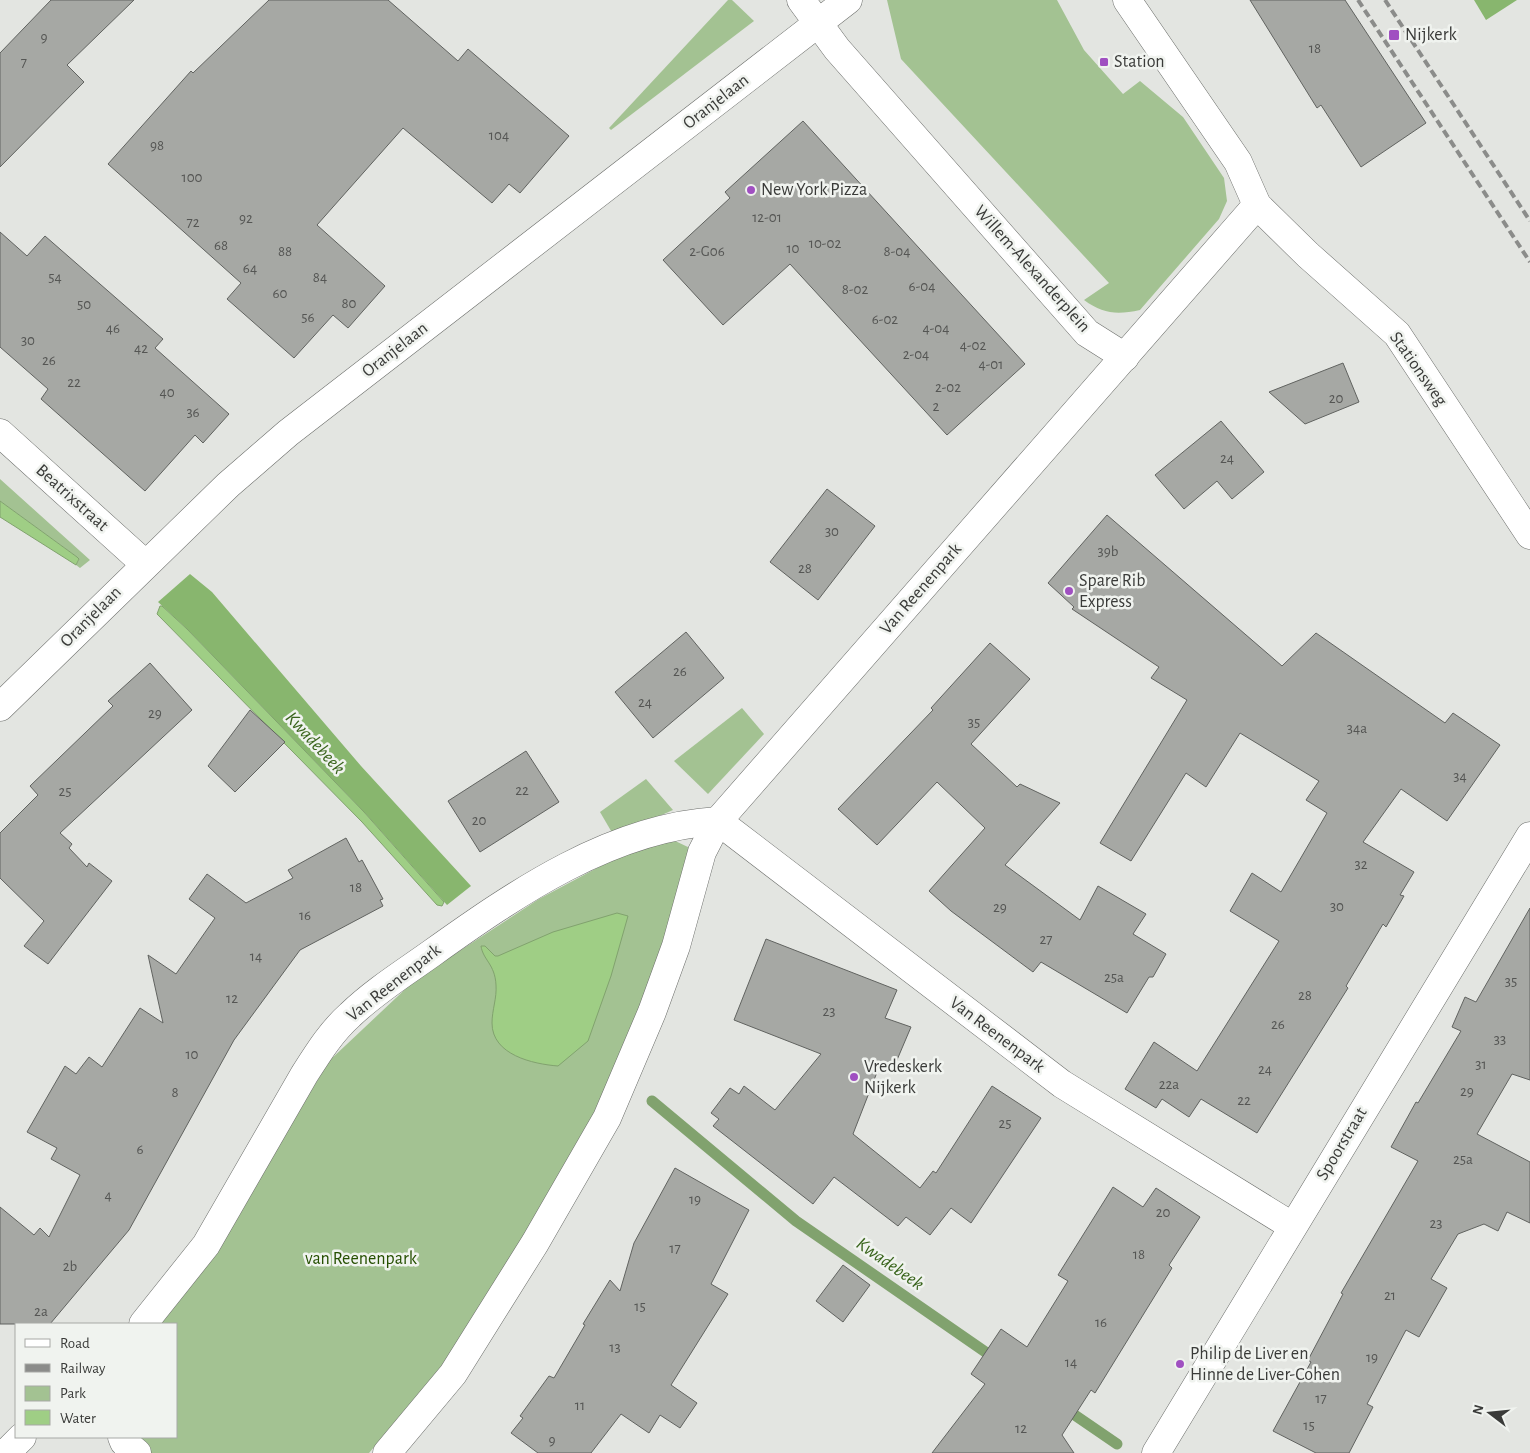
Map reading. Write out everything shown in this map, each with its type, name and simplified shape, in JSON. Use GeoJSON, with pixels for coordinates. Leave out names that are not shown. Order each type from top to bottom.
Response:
{"type":"FeatureCollection","features":[{"type":"Feature","properties":{"kind":"street","name":"Willem-Alexanderplein"},"geometry":{"type":"LineString","coordinates":[[801,0],[843,57],[1087,333],[1124,357]]}},
{"type":"Feature","properties":{"kind":"street"},"geometry":{"type":"LineString","coordinates":[[818,23],[848,0]]}},
{"type":"Feature","properties":{"kind":"street"},"geometry":{"type":"LineString","coordinates":[[1124,357],[1257,205],[1238,162],[1127,0]]}},
{"type":"Feature","properties":{"kind":"street","name":"Oranjelaan"},"geometry":{"type":"LineString","coordinates":[[0,707],[228,485],[294,428],[818,23]]}},
{"type":"Feature","properties":{"kind":"street","name":"Stationsweg"},"geometry":{"type":"LineString","coordinates":[[1257,205],[1308,255],[1397,334],[1530,535]]}},
{"type":"Feature","properties":{"kind":"street","name":"Van Reenenpark"},"geometry":{"type":"LineString","coordinates":[[387,1453],[453,1374],[535,1243],[607,1118],[652,1012],[676,946],[702,852],[718,822],[1124,357]]}},
{"type":"Feature","properties":{"kind":"street","name":"Beatrixstraat"},"geometry":{"type":"LineString","coordinates":[[0,433],[145,564]]}},
{"type":"Feature","properties":{"kind":"street","name":"Van Reenenpark"},"geometry":{"type":"LineString","coordinates":[[144,1323],[206,1245],[316,1056],[350,1015],[376,993],[462,931],[531,886],[593,855],[629,840],[668,827],[718,822],[1062,1084],[1292,1226]]}},
{"type":"Feature","properties":{"kind":"street","name":"Spoorstraat"},"geometry":{"type":"LineString","coordinates":[[1156,1453],[1530,836]]}},
{"type":"Feature","properties":{"kind":"street"},"geometry":{"type":"LineString","coordinates":[[6,1453],[21,1438]]}},
{"type":"Feature","properties":{"kind":"street"},"geometry":{"type":"LineString","coordinates":[[122,1438],[124,1442],[137,1453]]}},
{"type":"Feature","properties":{"kind":"green space"},"geometry":{"type":"Polygon","coordinates":[[[728,0],[732,0],[754,21],[611,130],[609,128],[728,0]]]}},
{"type":"Feature","properties":{"kind":"green space"},"geometry":{"type":"Polygon","coordinates":[[[887,0],[1057,0],[1084,50],[1123,94],[1140,81],[1183,117],[1224,178],[1227,201],[1219,219],[1140,310],[1124,313],[1104,311],[1084,300],[1109,283],[901,59],[887,0]]]}},
{"type":"Feature","properties":{"kind":"green space"},"geometry":{"type":"Polygon","coordinates":[[[0,479],[90,560],[80,568],[76,565],[79,560],[77,557],[0,501],[0,479]]]}},
{"type":"Feature","properties":{"kind":"green space"},"geometry":{"type":"Polygon","coordinates":[[[742,708],[764,734],[708,794],[674,761],[742,708]]]}},
{"type":"Feature","properties":{"kind":"green space"},"geometry":{"type":"Polygon","coordinates":[[[646,779],[673,810],[614,836],[600,812],[646,779]]]}},
{"type":"Feature","properties":{"kind":"green space","name":"van Reenenpark"},"geometry":{"type":"Polygon","coordinates":[[[671,839],[690,848],[685,872],[661,948],[628,1038],[600,1102],[547,1205],[468,1337],[369,1453],[138,1453],[127,1438],[178,1438],[178,1323],[159,1323],[265,1167],[329,1061],[415,980],[539,899],[627,852],[671,839]]]}},
{"type":"Feature","properties":{"kind":"shaded area"},"geometry":{"type":"Polygon","coordinates":[[[1474,0],[1517,0],[1486,20],[1474,0]]]}},
{"type":"Feature","properties":{"kind":"shaded area"},"geometry":{"type":"Polygon","coordinates":[[[190,574],[212,592],[361,766],[471,886],[447,905],[364,812],[187,629],[158,602],[190,574]]]}},
{"type":"Feature","properties":{"kind":"water"},"geometry":{"type":"Polygon","coordinates":[[[0,501],[77,557],[79,559],[76,565],[0,517],[0,501]]]}},
{"type":"Feature","properties":{"kind":"water"},"geometry":{"type":"Polygon","coordinates":[[[160,606],[187,629],[364,812],[444,902],[442,906],[437,905],[362,822],[157,614],[160,606]]]}},
{"type":"Feature","properties":{"kind":"water"},"geometry":{"type":"Polygon","coordinates":[[[617,913],[628,916],[611,976],[588,1041],[558,1066],[526,1060],[506,1050],[494,1034],[492,1023],[496,995],[495,978],[481,946],[485,946],[495,956],[498,956],[553,932],[617,913]]]}},
{"type":"Feature","properties":{"kind":"building"},"geometry":{"type":"Polygon","coordinates":[[[51,0],[134,0],[67,65],[84,82],[0,167],[0,53],[51,0]]]}},
{"type":"Feature","properties":{"kind":"building"},"geometry":{"type":"Polygon","coordinates":[[[269,0],[388,0],[458,61],[468,49],[569,136],[520,193],[509,184],[492,203],[403,128],[317,225],[385,286],[348,328],[333,315],[294,358],[227,299],[241,283],[108,164],[191,71],[193,73],[269,0]]]}},
{"type":"Feature","properties":{"kind":"building"},"geometry":{"type":"Polygon","coordinates":[[[1250,0],[1345,0],[1426,123],[1361,167],[1321,105],[1317,108],[1250,0]]]}},
{"type":"Feature","properties":{"kind":"building"},"geometry":{"type":"Polygon","coordinates":[[[803,121],[1025,364],[947,435],[790,264],[723,325],[663,260],[730,198],[725,192],[803,121]]]}},
{"type":"Feature","properties":{"kind":"building"},"geometry":{"type":"Polygon","coordinates":[[[0,232],[27,256],[45,236],[163,339],[155,348],[229,414],[203,443],[195,435],[145,491],[41,399],[48,389],[0,347],[0,232]]]}},
{"type":"Feature","properties":{"kind":"building"},"geometry":{"type":"Polygon","coordinates":[[[1343,363],[1359,402],[1305,424],[1269,392],[1343,363]]]}},
{"type":"Feature","properties":{"kind":"building"},"geometry":{"type":"Polygon","coordinates":[[[1221,421],[1264,472],[1232,499],[1217,481],[1184,509],[1155,475],[1221,421]]]}},
{"type":"Feature","properties":{"kind":"building"},"geometry":{"type":"Polygon","coordinates":[[[827,489],[875,526],[818,600],[770,562],[827,489]]]}},
{"type":"Feature","properties":{"kind":"building"},"geometry":{"type":"Polygon","coordinates":[[[1107,515],[1282,666],[1316,633],[1445,723],[1453,713],[1500,745],[1447,821],[1401,789],[1363,842],[1414,872],[1400,895],[1404,896],[1386,927],[1383,924],[1346,986],[1348,988],[1257,1133],[1201,1099],[1189,1117],[1162,1099],[1156,1108],[1125,1089],[1154,1042],[1197,1071],[1279,941],[1230,911],[1252,873],[1281,892],[1327,813],[1306,800],[1319,781],[1240,733],[1206,787],[1186,773],[1131,861],[1100,843],[1187,700],[1151,678],[1159,667],[1072,609],[1074,607],[1048,583],[1107,515]]]}},
{"type":"Feature","properties":{"kind":"building"},"geometry":{"type":"Polygon","coordinates":[[[686,632],[724,678],[653,738],[615,692],[686,632]]]}},
{"type":"Feature","properties":{"kind":"building"},"geometry":{"type":"Polygon","coordinates":[[[990,643],[1030,679],[971,744],[1017,787],[1020,784],[1060,803],[1005,865],[1080,920],[1098,886],[1146,914],[1133,934],[1166,954],[1153,977],[1149,977],[1127,1013],[1041,962],[1033,972],[951,911],[929,891],[985,828],[937,782],[877,845],[838,809],[933,710],[931,708],[990,643]]]}},
{"type":"Feature","properties":{"kind":"building"},"geometry":{"type":"Polygon","coordinates":[[[150,663],[192,710],[60,833],[72,844],[69,848],[87,867],[89,863],[112,881],[48,964],[24,946],[44,921],[0,878],[0,833],[38,795],[30,786],[113,706],[108,701],[150,663]]]}},
{"type":"Feature","properties":{"kind":"building"},"geometry":{"type":"Polygon","coordinates":[[[250,710],[285,742],[235,792],[208,766],[250,710]]]}},
{"type":"Feature","properties":{"kind":"building"},"geometry":{"type":"Polygon","coordinates":[[[526,751],[559,802],[480,852],[448,801],[526,751]]]}},
{"type":"Feature","properties":{"kind":"building"},"geometry":{"type":"Polygon","coordinates":[[[346,838],[359,862],[362,860],[383,899],[380,900],[383,906],[300,950],[234,1040],[129,1230],[51,1323],[0,1324],[0,1207],[34,1235],[40,1228],[49,1237],[80,1175],[51,1159],[57,1148],[27,1132],[65,1066],[76,1074],[89,1057],[102,1067],[140,1008],[163,1023],[148,955],[176,974],[215,918],[189,899],[207,874],[246,903],[293,878],[288,870],[346,838]]]}},
{"type":"Feature","properties":{"kind":"building"},"geometry":{"type":"Polygon","coordinates":[[[1530,908],[1530,1080],[1512,1074],[1477,1134],[1530,1162],[1530,1223],[1507,1212],[1498,1231],[1484,1224],[1458,1234],[1431,1279],[1447,1288],[1419,1337],[1406,1330],[1367,1404],[1373,1407],[1349,1453],[1316,1453],[1273,1431],[1311,1362],[1308,1360],[1343,1294],[1341,1293],[1418,1161],[1391,1147],[1416,1102],[1418,1103],[1461,1031],[1452,1027],[1465,997],[1476,1002],[1530,908]]]}},
{"type":"Feature","properties":{"kind":"building","name":"Vredeskerk Nijkerk"},"geometry":{"type":"Polygon","coordinates":[[[766,939],[897,990],[885,1018],[911,1027],[894,1067],[881,1062],[853,1134],[920,1188],[933,1171],[936,1173],[992,1086],[1041,1118],[971,1223],[951,1208],[930,1235],[906,1217],[898,1226],[834,1177],[813,1204],[713,1126],[719,1119],[711,1113],[730,1088],[739,1094],[744,1086],[775,1110],[821,1054],[734,1020],[766,939]]]}},
{"type":"Feature","properties":{"kind":"building"},"geometry":{"type":"Polygon","coordinates":[[[675,1168],[749,1210],[711,1284],[728,1294],[671,1385],[697,1403],[680,1428],[660,1415],[649,1433],[621,1414],[591,1453],[538,1453],[511,1433],[523,1418],[520,1416],[549,1376],[554,1378],[585,1325],[583,1324],[610,1280],[620,1291],[634,1243],[675,1168]]]}},
{"type":"Feature","properties":{"kind":"building"},"geometry":{"type":"Polygon","coordinates":[[[1113,1187],[1143,1207],[1156,1188],[1200,1217],[1169,1265],[1172,1268],[1095,1393],[1091,1390],[1062,1435],[1074,1453],[932,1453],[985,1384],[971,1374],[1001,1329],[1027,1347],[1068,1281],[1058,1275],[1113,1187]]]}},
{"type":"Feature","properties":{"kind":"building"},"geometry":{"type":"Polygon","coordinates":[[[843,1265],[870,1285],[843,1322],[816,1301],[843,1265]]]}},
{"type":"Feature","properties":{"kind":"waterway","name":"Kwadebeek"},"geometry":{"type":"LineString","coordinates":[[652,1101],[796,1221],[997,1360]]}},
{"type":"Feature","properties":{"kind":"waterway","name":"Kwadebeek"},"geometry":{"type":"LineString","coordinates":[[1063,1407],[1117,1444]]}},
{"type":"Feature","properties":{"kind":"railway"},"geometry":{"type":"LineString","coordinates":[[1358,0],[1530,262]]}},
{"type":"Feature","properties":{"kind":"railway"},"geometry":{"type":"LineString","coordinates":[[1385,0],[1530,221]]}},
{"type":"Feature","properties":{"kind":"place","name":"Nijkerk"},"geometry":{"type":"Point","coordinates":[1394,35]}},
{"type":"Feature","properties":{"kind":"place","name":"Station"},"geometry":{"type":"Point","coordinates":[1104,62]}},
{"type":"Feature","properties":{"kind":"place","name":"New York Pizza"},"geometry":{"type":"Point","coordinates":[751,190]}},
{"type":"Feature","properties":{"kind":"place","name":"Spare Rib Express"},"geometry":{"type":"Point","coordinates":[1069,591]}},
{"type":"Feature","properties":{"kind":"place","name":"Vredeskerk Nijkerk"},"geometry":{"type":"Point","coordinates":[854,1077]}},
{"type":"Feature","properties":{"kind":"place","name":"Philip de Liver en Hinne de Liver-Cohen"},"geometry":{"type":"Point","coordinates":[1180,1364]}}]}
